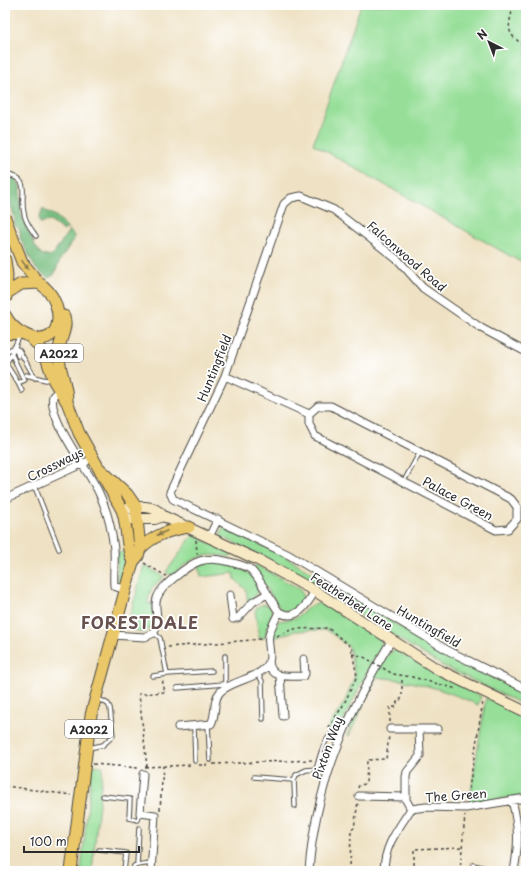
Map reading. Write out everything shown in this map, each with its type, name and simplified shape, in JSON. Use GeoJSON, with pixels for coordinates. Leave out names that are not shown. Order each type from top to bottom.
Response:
{"type":"FeatureCollection","features":[{"type":"Feature","properties":{"kind":"main road"},"geometry":{"type":"LineString","coordinates":[[5,218],[22,262],[39,283],[52,294],[57,305],[59,319],[56,330],[44,338],[5,334]]}},
{"type":"Feature","properties":{"kind":"main road"},"geometry":{"type":"LineString","coordinates":[[5,260],[7,275],[6,297]]}},
{"type":"Feature","properties":{"kind":"main road"},"geometry":{"type":"LineString","coordinates":[[6,297],[22,284],[39,283]]}},
{"type":"Feature","properties":{"kind":"main road","name":"A2022"},"geometry":{"type":"LineString","coordinates":[[57,305],[65,320],[59,359],[67,392],[67,402]]}},
{"type":"Feature","properties":{"kind":"main road"},"geometry":{"type":"LineString","coordinates":[[5,315],[8,321],[26,335]]}},
{"type":"Feature","properties":{"kind":"main road","name":"A2022"},"geometry":{"type":"LineString","coordinates":[[26,335],[42,349],[59,390],[67,402],[88,461],[100,469],[127,494],[137,513]]}},
{"type":"Feature","properties":{"kind":"main road","name":"A2022"},"geometry":{"type":"LineString","coordinates":[[100,469],[124,515],[129,555],[138,562]]}},
{"type":"Feature","properties":{"kind":"main road"},"geometry":{"type":"LineString","coordinates":[[137,513],[140,549]]}},
{"type":"Feature","properties":{"kind":"main road"},"geometry":{"type":"LineString","coordinates":[[140,549],[159,534],[170,530],[192,528]]}},
{"type":"Feature","properties":{"kind":"main road","name":"A2022"},"geometry":{"type":"LineString","coordinates":[[71,871],[91,715],[125,590],[138,562],[140,549]]}},
{"type":"Feature","properties":{"kind":"street","name":"Falconwood Road"},"geometry":{"type":"LineString","coordinates":[[291,198],[301,196],[334,210],[398,261],[423,288],[481,328],[526,352]]}},
{"type":"Feature","properties":{"kind":"street","name":"Huntingfield"},"geometry":{"type":"LineString","coordinates":[[291,198],[284,204],[225,376],[170,492],[173,499],[218,519],[289,555],[449,651],[526,690]]}},
{"type":"Feature","properties":{"kind":"street"},"geometry":{"type":"LineString","coordinates":[[225,376],[309,414]]}},
{"type":"Feature","properties":{"kind":"street"},"geometry":{"type":"LineString","coordinates":[[59,390],[53,396],[53,411],[62,430],[88,461],[107,515],[114,549],[114,586],[125,590]]}},
{"type":"Feature","properties":{"kind":"street","name":"Palace Green"},"geometry":{"type":"LineString","coordinates":[[318,406],[331,406],[510,499],[517,507],[518,519],[508,529],[496,530],[315,436],[309,424],[309,414],[318,406]]}},
{"type":"Feature","properties":{"kind":"street","name":"Crossways"},"geometry":{"type":"LineString","coordinates":[[5,500],[88,461]]}},
{"type":"Feature","properties":{"kind":"street","name":"Featherbed Lane"},"geometry":{"type":"LineString","coordinates":[[124,515],[137,513],[150,508],[159,510],[163,516],[192,528],[258,560],[315,591],[391,642],[482,698],[526,712]]}},
{"type":"Feature","properties":{"kind":"street"},"geometry":{"type":"LineString","coordinates":[[209,537],[218,519]]}},
{"type":"Feature","properties":{"kind":"street"},"geometry":{"type":"LineString","coordinates":[[112,635],[145,637],[154,634],[157,626],[158,615],[157,597],[165,585],[198,560],[214,558],[244,566],[256,576],[279,612],[285,616],[294,615],[301,611],[315,591]]}},
{"type":"Feature","properties":{"kind":"street"},"geometry":{"type":"LineString","coordinates":[[230,594],[233,619],[243,614],[253,602],[267,594]]}},
{"type":"Feature","properties":{"kind":"street"},"geometry":{"type":"LineString","coordinates":[[279,612],[270,630],[269,662],[272,671],[280,676],[303,676],[305,674],[304,659]]}},
{"type":"Feature","properties":{"kind":"street","name":"Pixton Way"},"geometry":{"type":"LineString","coordinates":[[309,871],[310,854],[326,775],[341,736],[364,686],[391,642]]}},
{"type":"Feature","properties":{"kind":"street"},"geometry":{"type":"LineString","coordinates":[[178,727],[208,726],[211,724],[216,713],[217,697],[225,686],[258,674],[264,670],[269,662]]}},
{"type":"Feature","properties":{"kind":"street"},"geometry":{"type":"LineString","coordinates":[[280,676],[283,716]]}},
{"type":"Feature","properties":{"kind":"street"},"geometry":{"type":"LineString","coordinates":[[390,729],[438,729]]}},
{"type":"Feature","properties":{"kind":"street"},"geometry":{"type":"LineString","coordinates":[[384,871],[385,855],[388,845],[411,809],[406,797],[407,772],[420,756],[419,729]]}},
{"type":"Feature","properties":{"kind":"street"},"geometry":{"type":"LineString","coordinates":[[143,774],[140,813],[155,815],[151,867]]}},
{"type":"Feature","properties":{"kind":"street"},"geometry":{"type":"LineString","coordinates":[[359,796],[406,797]]}},
{"type":"Feature","properties":{"kind":"street","name":"The Green"},"geometry":{"type":"LineString","coordinates":[[411,809],[426,807],[466,808],[526,798]]}},
{"type":"Feature","properties":{"kind":"street"},"geometry":{"type":"LineString","coordinates":[[512,800],[518,824],[518,845],[514,871]]}},
{"type":"Feature","properties":{"kind":"lane"},"geometry":{"type":"LineString","coordinates":[[5,174],[18,177],[22,183],[24,214],[36,236]]}},
{"type":"Feature","properties":{"kind":"lane"},"geometry":{"type":"LineString","coordinates":[[22,392],[6,364],[15,348],[16,340],[26,335]]}},
{"type":"Feature","properties":{"kind":"lane"},"geometry":{"type":"LineString","coordinates":[[5,352],[15,348]]}},
{"type":"Feature","properties":{"kind":"lane"},"geometry":{"type":"LineString","coordinates":[[15,348],[18,356]]}},
{"type":"Feature","properties":{"kind":"lane"},"geometry":{"type":"LineString","coordinates":[[15,348],[19,350],[35,378]]}},
{"type":"Feature","properties":{"kind":"lane"},"geometry":{"type":"LineString","coordinates":[[12,355],[24,380]]}},
{"type":"Feature","properties":{"kind":"lane"},"geometry":{"type":"LineString","coordinates":[[18,383],[28,376],[46,380],[54,378]]}},
{"type":"Feature","properties":{"kind":"lane"},"geometry":{"type":"LineString","coordinates":[[404,481],[420,452]]}},
{"type":"Feature","properties":{"kind":"lane"},"geometry":{"type":"LineString","coordinates":[[35,487],[59,549]]}},
{"type":"Feature","properties":{"kind":"lane"},"geometry":{"type":"LineString","coordinates":[[154,634],[160,638],[167,674]]}},
{"type":"Feature","properties":{"kind":"lane"},"geometry":{"type":"LineString","coordinates":[[177,688],[225,686],[225,656]]}},
{"type":"Feature","properties":{"kind":"lane"},"geometry":{"type":"LineString","coordinates":[[153,676],[212,671]]}},
{"type":"Feature","properties":{"kind":"lane"},"geometry":{"type":"LineString","coordinates":[[258,674],[262,681],[263,719]]}},
{"type":"Feature","properties":{"kind":"lane"},"geometry":{"type":"LineString","coordinates":[[87,748],[103,745],[113,736],[110,708],[108,704],[96,698]]}},
{"type":"Feature","properties":{"kind":"lane"},"geometry":{"type":"LineString","coordinates":[[194,726],[195,761]]}},
{"type":"Feature","properties":{"kind":"lane"},"geometry":{"type":"LineString","coordinates":[[208,726],[210,760]]}},
{"type":"Feature","properties":{"kind":"lane"},"geometry":{"type":"LineString","coordinates":[[326,775],[317,766],[319,760],[330,735],[334,732],[341,736]]}},
{"type":"Feature","properties":{"kind":"lane"},"geometry":{"type":"LineString","coordinates":[[295,806],[294,780],[298,773],[319,769]]}},
{"type":"Feature","properties":{"kind":"lane"},"geometry":{"type":"LineString","coordinates":[[254,777],[294,780]]}},
{"type":"Feature","properties":{"kind":"lane"},"geometry":{"type":"LineString","coordinates":[[103,796],[130,799],[129,818],[138,820],[140,813]]}},
{"type":"Feature","properties":{"kind":"lane"},"geometry":{"type":"LineString","coordinates":[[138,865],[139,828]]}},
{"type":"Feature","properties":{"kind":"lane"},"geometry":{"type":"LineString","coordinates":[[99,850],[126,853],[124,871]]}},
{"type":"Feature","properties":{"kind":"lane"},"geometry":{"type":"LineString","coordinates":[[133,871],[134,866],[138,865],[151,867]]}},
{"type":"Feature","properties":{"kind":"lane"},"geometry":{"type":"LineString","coordinates":[[473,865],[482,867],[488,871]]}},
{"type":"Feature","properties":{"kind":"path"},"geometry":{"type":"LineString","coordinates":[[512,12],[508,30],[511,36],[526,47]]}},
{"type":"Feature","properties":{"kind":"path"},"geometry":{"type":"LineString","coordinates":[[192,528],[198,560]]}},
{"type":"Feature","properties":{"kind":"path"},"geometry":{"type":"LineString","coordinates":[[138,562],[172,580]]}},
{"type":"Feature","properties":{"kind":"path"},"geometry":{"type":"LineString","coordinates":[[162,648],[208,643],[215,644],[269,640],[293,629],[328,628],[351,647],[357,676],[344,704],[326,731],[330,735]]}},
{"type":"Feature","properties":{"kind":"path"},"geometry":{"type":"LineString","coordinates":[[352,654],[362,656],[393,674],[460,690]]}},
{"type":"Feature","properties":{"kind":"path"},"geometry":{"type":"LineString","coordinates":[[147,767],[139,694],[165,692],[162,675]]}},
{"type":"Feature","properties":{"kind":"path"},"geometry":{"type":"LineString","coordinates":[[350,871],[351,830],[354,828],[355,811],[358,810],[359,784],[366,784],[367,760],[386,759],[390,729],[390,707],[396,707],[397,702],[399,702],[402,698],[402,680]]}},
{"type":"Feature","properties":{"kind":"path"},"geometry":{"type":"LineString","coordinates":[[460,871],[466,808],[482,698]]}},
{"type":"Feature","properties":{"kind":"path"},"geometry":{"type":"LineString","coordinates":[[85,763],[136,768],[319,760]]}},
{"type":"Feature","properties":{"kind":"path"},"geometry":{"type":"LineString","coordinates":[[155,815],[160,810],[163,766]]}},
{"type":"Feature","properties":{"kind":"path"},"geometry":{"type":"LineString","coordinates":[[5,786],[68,795]]}},
{"type":"Feature","properties":{"kind":"path"},"geometry":{"type":"LineString","coordinates":[[414,871],[414,849],[462,847]]}},
{"type":"Feature","properties":{"kind":"green space"},"geometry":{"type":"Polygon","coordinates":[[[361,5],[526,5],[526,265],[313,144],[361,5]]]}},
{"type":"Feature","properties":{"kind":"green space"},"geometry":{"type":"Polygon","coordinates":[[[11,177],[16,179],[20,186],[21,214],[35,246],[42,255],[53,255],[69,230],[66,228],[64,231],[50,221],[40,223],[39,218],[43,208],[60,220],[65,225],[75,237],[60,260],[54,275],[48,278],[36,269],[20,238],[20,230],[14,225],[15,218],[5,189],[5,181],[11,177]]]}},
{"type":"Feature","properties":{"kind":"green space"},"geometry":{"type":"Polygon","coordinates":[[[224,527],[288,558],[448,656],[526,693],[526,706],[441,665],[282,566],[220,536],[224,527]]]}},
{"type":"Feature","properties":{"kind":"green space"},"geometry":{"type":"Polygon","coordinates":[[[193,535],[232,554],[231,557],[212,555],[198,558],[186,564],[172,576],[166,572],[193,535]]]}},
{"type":"Feature","properties":{"kind":"green space"},"geometry":{"type":"Polygon","coordinates":[[[124,552],[124,564],[120,585],[117,581],[117,553],[124,552]]]}},
{"type":"Feature","properties":{"kind":"green space"},"geometry":{"type":"Polygon","coordinates":[[[215,561],[236,567],[249,573],[254,578],[258,591],[248,604],[246,590],[235,579],[234,573],[201,577],[199,565],[215,561]]]}},
{"type":"Feature","properties":{"kind":"green space"},"geometry":{"type":"Polygon","coordinates":[[[144,565],[164,577],[150,592],[148,604],[153,604],[154,625],[144,633],[131,629],[128,623],[144,565]]]}},
{"type":"Feature","properties":{"kind":"green space"},"geometry":{"type":"Polygon","coordinates":[[[256,565],[300,589],[303,599],[299,607],[291,611],[281,610],[253,568],[256,565]]]}},
{"type":"Feature","properties":{"kind":"green space"},"geometry":{"type":"Polygon","coordinates":[[[320,603],[380,639],[382,647],[372,662],[338,731],[326,730],[344,703],[355,676],[349,647],[327,630],[294,631],[272,639],[275,627],[279,621],[296,618],[309,607],[320,603]]]}},
{"type":"Feature","properties":{"kind":"green space"},"geometry":{"type":"Polygon","coordinates":[[[264,604],[271,607],[273,614],[267,627],[265,638],[259,638],[255,611],[257,607],[264,604]]]}},
{"type":"Feature","properties":{"kind":"green space"},"geometry":{"type":"Polygon","coordinates":[[[395,650],[435,673],[481,696],[478,705],[428,686],[376,677],[349,736],[347,735],[374,674],[388,654],[395,650]]]}},
{"type":"Feature","properties":{"kind":"green space"},"geometry":{"type":"Polygon","coordinates":[[[486,698],[526,716],[526,795],[469,804],[486,698]]]}},
{"type":"Feature","properties":{"kind":"green space"},"geometry":{"type":"Polygon","coordinates":[[[92,765],[103,766],[92,871],[81,871],[92,765]]]}},
{"type":"Feature","properties":{"kind":"district","name":"FORESTDALE"},"geometry":{"type":"Point","coordinates":[140,622]}}]}
